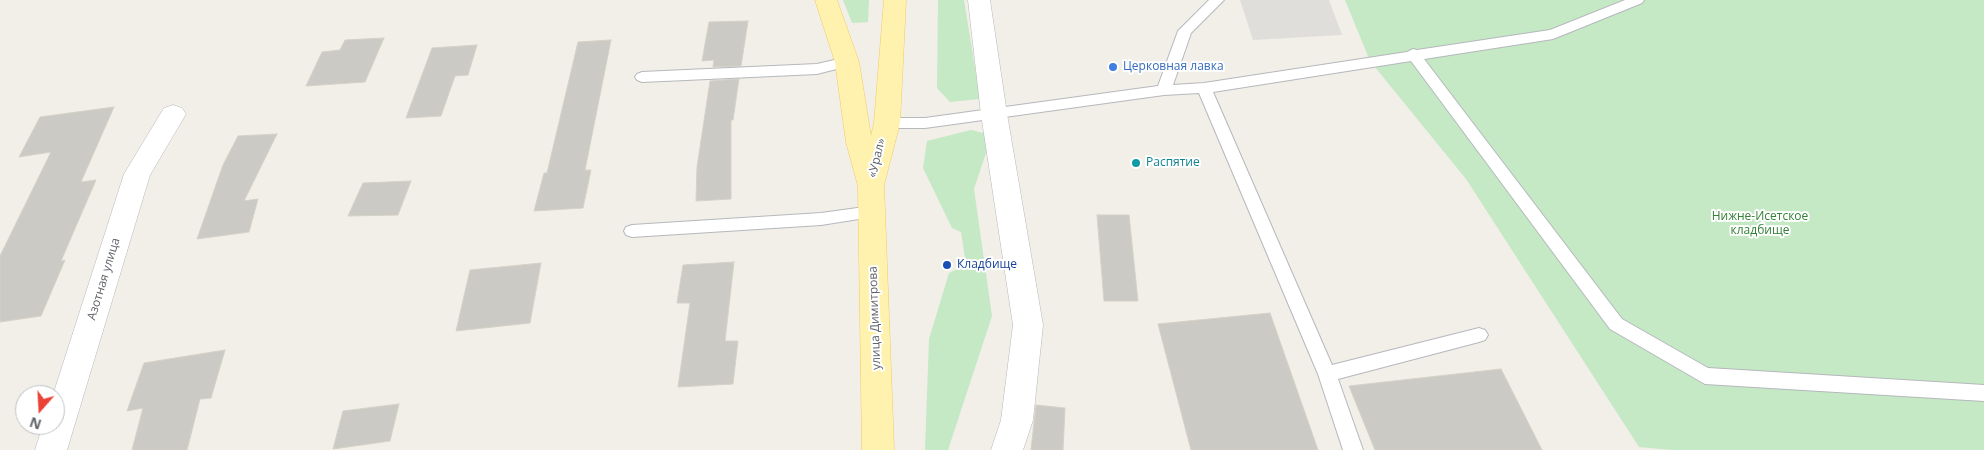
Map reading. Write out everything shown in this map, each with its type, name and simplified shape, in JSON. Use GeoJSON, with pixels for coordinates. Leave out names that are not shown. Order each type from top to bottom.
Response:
{"type":"FeatureCollection","features":[{"type":"Feature","properties":{"kind":"main road","name":"«Урал»"},"geometry":{"type":"LineString","coordinates":[[826,0],[847,62],[859,142],[871,199]]}},
{"type":"Feature","properties":{"kind":"main road","name":"«Урал»"},"geometry":{"type":"LineString","coordinates":[[871,199],[887,123],[895,0]]}},
{"type":"Feature","properties":{"kind":"main road","name":"улица Димитрова"},"geometry":{"type":"LineString","coordinates":[[871,199],[878,450]]}},
{"type":"Feature","properties":{"kind":"street"},"geometry":{"type":"LineString","coordinates":[[979,0],[994,114],[1028,325],[1017,420],[1007,450]]}},
{"type":"Feature","properties":{"kind":"street","name":"Азотная улица"},"geometry":{"type":"LineString","coordinates":[[51,450],[137,174],[172,114]]}},
{"type":"Feature","properties":{"kind":"lane"},"geometry":{"type":"LineString","coordinates":[[1164,90],[1185,31],[1217,0]]}},
{"type":"Feature","properties":{"kind":"lane"},"geometry":{"type":"LineString","coordinates":[[887,123],[925,123],[1164,90],[1204,88],[1413,54],[1553,34],[1637,0]]}},
{"type":"Feature","properties":{"kind":"lane"},"geometry":{"type":"LineString","coordinates":[[1413,54],[1616,324],[1705,376],[1984,393]]}},
{"type":"Feature","properties":{"kind":"lane"},"geometry":{"type":"LineString","coordinates":[[642,77],[817,69],[847,62]]}},
{"type":"Feature","properties":{"kind":"lane"},"geometry":{"type":"LineString","coordinates":[[1204,88],[1328,374],[1353,450]]}},
{"type":"Feature","properties":{"kind":"lane"},"geometry":{"type":"LineString","coordinates":[[632,231],[821,219],[871,199]]}},
{"type":"Feature","properties":{"kind":"lane"},"geometry":{"type":"LineString","coordinates":[[1328,374],[1479,335]]}},
{"type":"Feature","properties":{"kind":"shaded area"},"geometry":{"type":"Polygon","coordinates":[[[1240,0],[1329,0],[1342,35],[1253,40],[1240,0]]]}},
{"type":"Feature","properties":{"kind":"green space"},"geometry":{"type":"Polygon","coordinates":[[[843,0],[869,0],[868,22],[852,23],[843,0]]]}},
{"type":"Feature","properties":{"kind":"green space"},"geometry":{"type":"Polygon","coordinates":[[[938,0],[964,0],[980,99],[950,102],[937,88],[938,0]]]}},
{"type":"Feature","properties":{"kind":"green space","name":"Нижне-Исетское кладбище"},"geometry":{"type":"Polygon","coordinates":[[[1345,0],[1984,0],[1984,450],[1672,450],[1639,447],[1466,179],[1370,61],[1345,0]]]}},
{"type":"Feature","properties":{"kind":"green space"},"geometry":{"type":"Polygon","coordinates":[[[971,130],[992,135],[974,189],[992,316],[948,450],[925,450],[929,339],[949,273],[966,265],[961,232],[952,228],[923,168],[927,141],[971,130]]]}},
{"type":"Feature","properties":{"kind":"building"},"geometry":{"type":"Polygon","coordinates":[[[748,21],[741,66],[713,67],[714,60],[702,61],[709,22],[748,21]]]}},
{"type":"Feature","properties":{"kind":"building"},"geometry":{"type":"Polygon","coordinates":[[[384,38],[365,82],[306,86],[322,52],[340,50],[345,40],[384,38]]]}},
{"type":"Feature","properties":{"kind":"building"},"geometry":{"type":"Polygon","coordinates":[[[611,40],[585,170],[591,170],[583,208],[534,211],[544,173],[547,173],[578,42],[611,40]]]}},
{"type":"Feature","properties":{"kind":"building"},"geometry":{"type":"Polygon","coordinates":[[[477,45],[468,75],[455,76],[441,116],[406,118],[432,48],[477,45]]]}},
{"type":"Feature","properties":{"kind":"building"},"geometry":{"type":"Polygon","coordinates":[[[739,79],[733,120],[731,120],[731,199],[696,201],[697,167],[710,81],[739,79]]]}},
{"type":"Feature","properties":{"kind":"building"},"geometry":{"type":"Polygon","coordinates":[[[114,107],[81,182],[96,180],[61,261],[65,260],[41,316],[0,322],[0,256],[51,152],[19,157],[40,117],[114,107]]]}},
{"type":"Feature","properties":{"kind":"building"},"geometry":{"type":"Polygon","coordinates":[[[277,134],[244,201],[258,199],[249,232],[197,239],[223,165],[238,136],[277,134]]]}},
{"type":"Feature","properties":{"kind":"building"},"geometry":{"type":"Polygon","coordinates":[[[411,181],[398,215],[348,216],[363,183],[411,181]]]}},
{"type":"Feature","properties":{"kind":"building"},"geometry":{"type":"Polygon","coordinates":[[[1097,215],[1129,215],[1138,301],[1104,301],[1097,215]]]}},
{"type":"Feature","properties":{"kind":"building"},"geometry":{"type":"Polygon","coordinates":[[[734,262],[725,341],[738,341],[733,384],[678,387],[690,303],[677,303],[683,265],[734,262]]]}},
{"type":"Feature","properties":{"kind":"building"},"geometry":{"type":"Polygon","coordinates":[[[541,263],[530,323],[456,331],[470,270],[541,263]]]}},
{"type":"Feature","properties":{"kind":"building"},"geometry":{"type":"Polygon","coordinates":[[[1270,313],[1318,450],[1191,450],[1158,324],[1270,313]]]}},
{"type":"Feature","properties":{"kind":"building"},"geometry":{"type":"Polygon","coordinates":[[[225,350],[211,398],[200,399],[187,450],[132,450],[143,408],[127,411],[144,363],[225,350]]]}},
{"type":"Feature","properties":{"kind":"building"},"geometry":{"type":"Polygon","coordinates":[[[1501,369],[1542,450],[1375,450],[1349,386],[1501,369]]]}},
{"type":"Feature","properties":{"kind":"building"},"geometry":{"type":"Polygon","coordinates":[[[399,404],[390,441],[333,449],[343,411],[399,404]]]}},
{"type":"Feature","properties":{"kind":"building"},"geometry":{"type":"Polygon","coordinates":[[[1036,405],[1065,408],[1063,450],[1031,450],[1036,405]]]}},
{"type":"Feature","properties":{"kind":"place","name":"Церковная лавка"},"geometry":{"type":"Point","coordinates":[1113,67]}},
{"type":"Feature","properties":{"kind":"place","name":"Распятие"},"geometry":{"type":"Point","coordinates":[1136,163]}},
{"type":"Feature","properties":{"kind":"place","name":"Кладбище"},"geometry":{"type":"Point","coordinates":[947,265]}}]}
